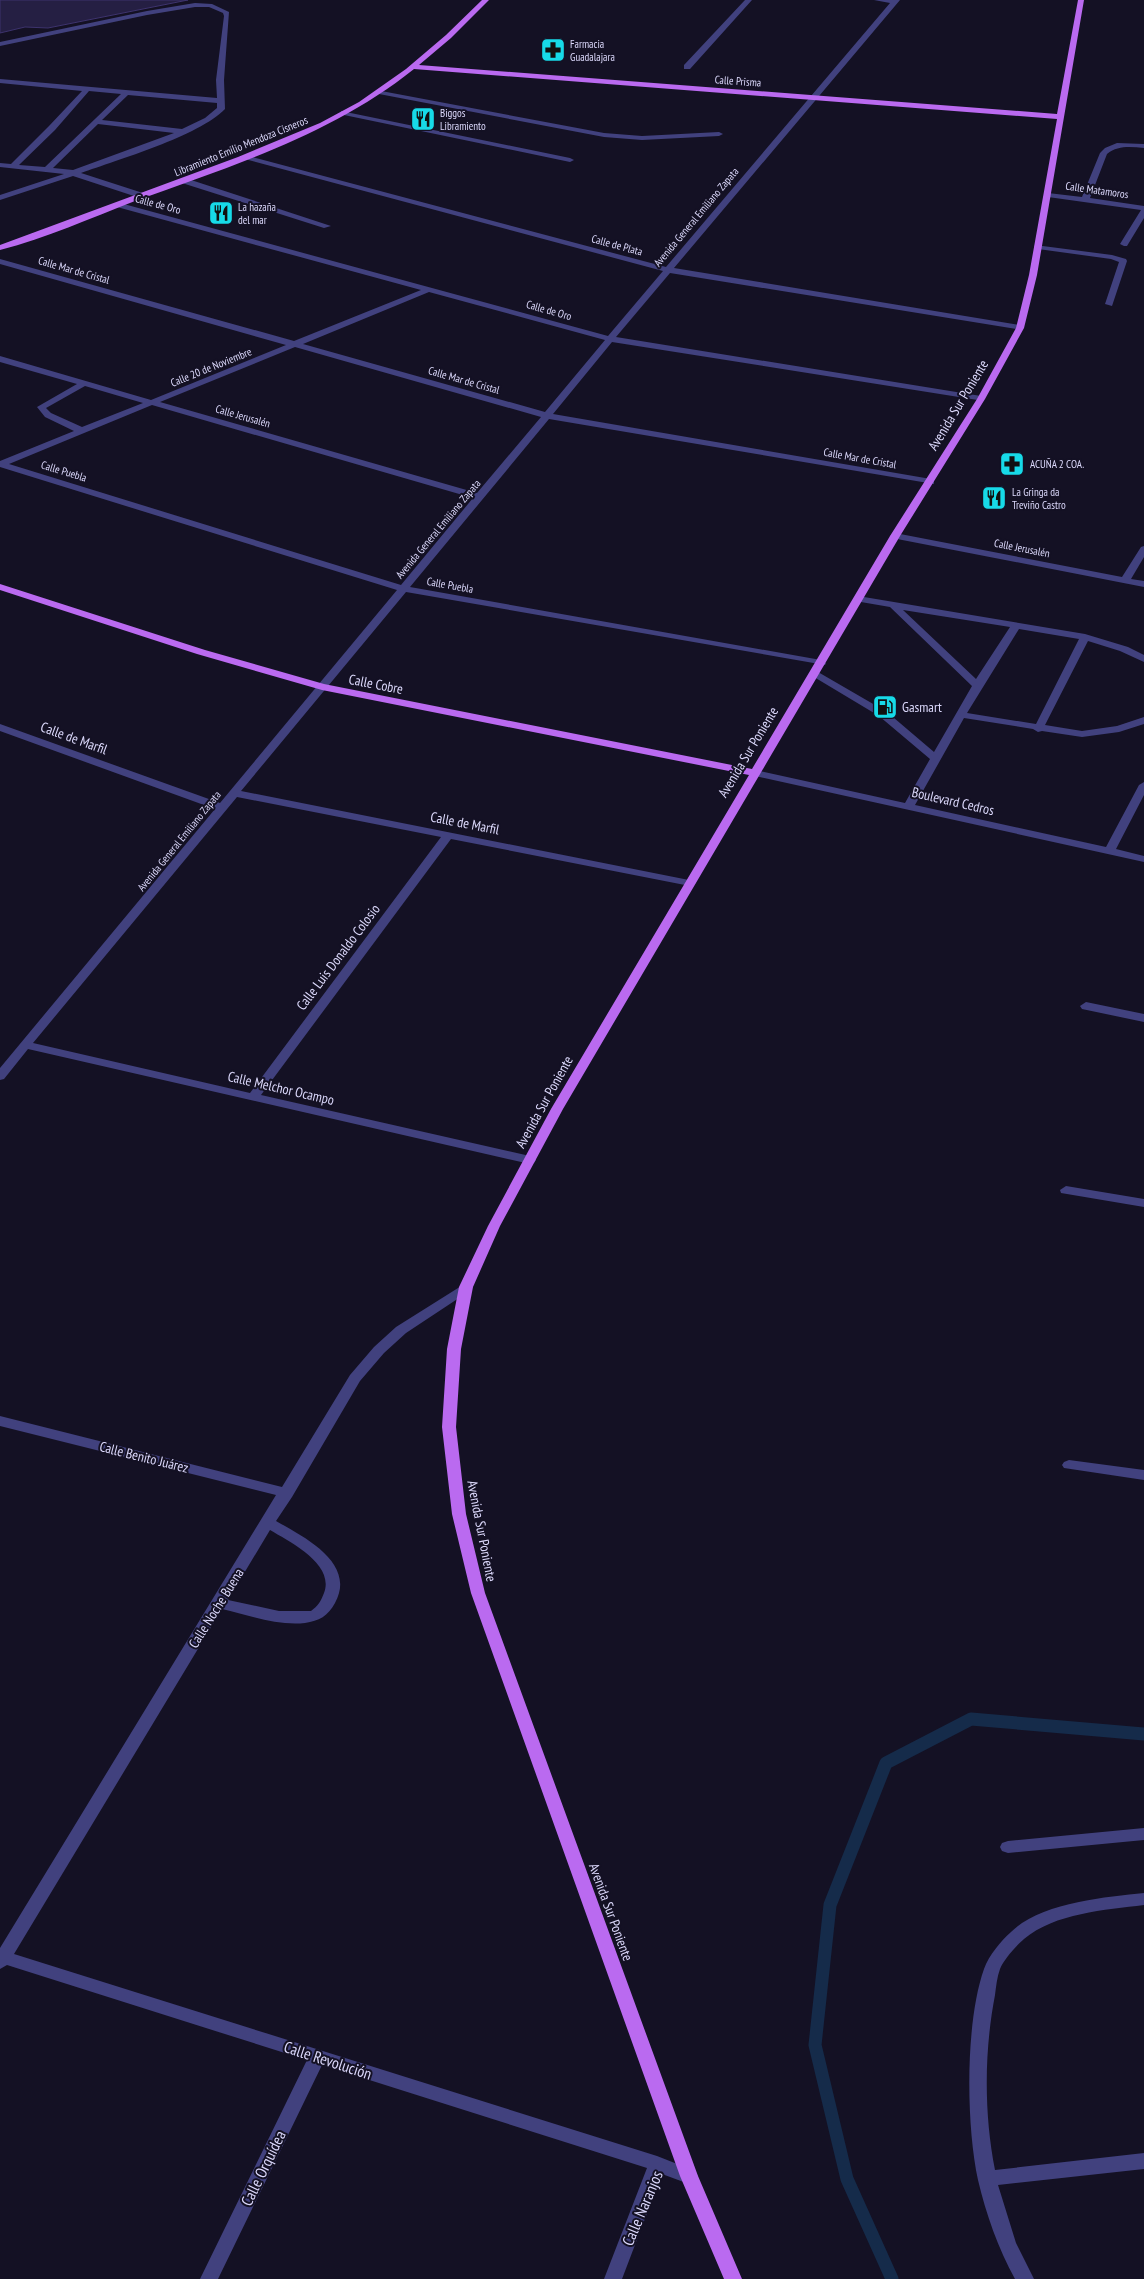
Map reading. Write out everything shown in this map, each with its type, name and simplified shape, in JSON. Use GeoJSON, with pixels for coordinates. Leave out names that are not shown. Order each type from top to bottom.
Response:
{"type":"FeatureCollection","features":[{"type":"Feature","properties":{"kind":"main road","name":"Libramiento Emilio Mendoza Cisneros"},"geometry":{"type":"LineString","coordinates":[[0,248],[185,181],[315,129],[379,92],[413,67],[452,35],[486,0]]}},
{"type":"Feature","properties":{"kind":"main road","name":"Avenida Sur Poniente"},"geometry":{"type":"LineString","coordinates":[[733,2279],[689,2176],[478,1593],[459,1514],[449,1427],[454,1349],[466,1287],[494,1226],[557,1109],[895,536],[931,482],[981,400],[1020,328],[1048,195],[1080,0]]}},
{"type":"Feature","properties":{"kind":"main road","name":"Calle Prisma"},"geometry":{"type":"LineString","coordinates":[[413,67],[1061,117]]}},
{"type":"Feature","properties":{"kind":"main road","name":"Calle Cobre"},"geometry":{"type":"LineString","coordinates":[[0,588],[201,652],[322,687],[754,773]]}},
{"type":"Feature","properties":{"kind":"street"},"geometry":{"type":"LineString","coordinates":[[687,67],[749,0]]}},
{"type":"Feature","properties":{"kind":"street"},"geometry":{"type":"LineString","coordinates":[[876,0],[896,1]]}},
{"type":"Feature","properties":{"kind":"street","name":"Avenida General Emiliano Zapata"},"geometry":{"type":"LineString","coordinates":[[0,1076],[5,1064],[25,1045],[610,339],[896,1]]}},
{"type":"Feature","properties":{"kind":"street"},"geometry":{"type":"LineString","coordinates":[[0,44],[146,13],[195,5],[216,7],[226,12],[227,16],[220,80],[221,109],[212,118],[183,132],[0,198]]}},
{"type":"Feature","properties":{"kind":"street"},"geometry":{"type":"LineString","coordinates":[[0,81],[221,100]]}},
{"type":"Feature","properties":{"kind":"street"},"geometry":{"type":"LineString","coordinates":[[14,166],[87,89]]}},
{"type":"Feature","properties":{"kind":"street"},"geometry":{"type":"LineString","coordinates":[[47,169],[126,92]]}},
{"type":"Feature","properties":{"kind":"street"},"geometry":{"type":"LineString","coordinates":[[379,92],[604,135],[642,138],[719,134]]}},
{"type":"Feature","properties":{"kind":"street"},"geometry":{"type":"LineString","coordinates":[[344,113],[570,160]]}},
{"type":"Feature","properties":{"kind":"street"},"geometry":{"type":"LineString","coordinates":[[97,122],[183,132]]}},
{"type":"Feature","properties":{"kind":"street"},"geometry":{"type":"LineString","coordinates":[[1085,200],[1104,153],[1108,148],[1126,145],[1144,146]]}},
{"type":"Feature","properties":{"kind":"street","name":"Calle de Plata"},"geometry":{"type":"LineString","coordinates":[[244,158],[668,270],[1020,328]]}},
{"type":"Feature","properties":{"kind":"street"},"geometry":{"type":"LineString","coordinates":[[0,165],[70,172],[143,196]]}},
{"type":"Feature","properties":{"kind":"street"},"geometry":{"type":"LineString","coordinates":[[185,181],[327,226]]}},
{"type":"Feature","properties":{"kind":"street","name":"Calle Matamoros"},"geometry":{"type":"LineString","coordinates":[[1048,195],[1144,209]]}},
{"type":"Feature","properties":{"kind":"street","name":"Calle de Oro"},"geometry":{"type":"LineString","coordinates":[[120,205],[610,339],[981,400]]}},
{"type":"Feature","properties":{"kind":"street"},"geometry":{"type":"LineString","coordinates":[[1124,244],[1144,209]]}},
{"type":"Feature","properties":{"kind":"street"},"geometry":{"type":"LineString","coordinates":[[1038,247],[1112,256],[1123,261],[1109,304]]}},
{"type":"Feature","properties":{"kind":"street","name":"Calle Mar de Cristal"},"geometry":{"type":"LineString","coordinates":[[0,261],[548,416],[931,482]]}},
{"type":"Feature","properties":{"kind":"street","name":"Calle 20 de Noviembre"},"geometry":{"type":"LineString","coordinates":[[0,464],[430,289]]}},
{"type":"Feature","properties":{"kind":"street","name":"Calle Jerusalén"},"geometry":{"type":"LineString","coordinates":[[0,359],[480,498]]}},
{"type":"Feature","properties":{"kind":"street"},"geometry":{"type":"LineString","coordinates":[[82,431],[48,415],[41,407],[84,384]]}},
{"type":"Feature","properties":{"kind":"street","name":"Calle Puebla"},"geometry":{"type":"LineString","coordinates":[[0,464],[404,589],[821,662]]}},
{"type":"Feature","properties":{"kind":"street","name":"Calle Jerusalén"},"geometry":{"type":"LineString","coordinates":[[895,536],[1144,584]]}},
{"type":"Feature","properties":{"kind":"street"},"geometry":{"type":"LineString","coordinates":[[1125,580],[1144,549]]}},
{"type":"Feature","properties":{"kind":"street"},"geometry":{"type":"LineString","coordinates":[[858,599],[1084,637],[1124,649],[1144,659]]}},
{"type":"Feature","properties":{"kind":"street"},"geometry":{"type":"LineString","coordinates":[[894,606],[977,686]]}},
{"type":"Feature","properties":{"kind":"street"},"geometry":{"type":"LineString","coordinates":[[908,807],[977,686],[1016,625]]}},
{"type":"Feature","properties":{"kind":"street"},"geometry":{"type":"LineString","coordinates":[[1038,729],[1084,637]]}},
{"type":"Feature","properties":{"kind":"street"},"geometry":{"type":"LineString","coordinates":[[814,674],[883,714],[936,759]]}},
{"type":"Feature","properties":{"kind":"street"},"geometry":{"type":"LineString","coordinates":[[962,715],[1038,729],[1082,734],[1099,733],[1144,720]]}},
{"type":"Feature","properties":{"kind":"street","name":"Calle de Marfil"},"geometry":{"type":"LineString","coordinates":[[0,728],[222,808]]}},
{"type":"Feature","properties":{"kind":"street","name":"Boulevard Cedros"},"geometry":{"type":"LineString","coordinates":[[754,773],[1144,859]]}},
{"type":"Feature","properties":{"kind":"street"},"geometry":{"type":"LineString","coordinates":[[1109,852],[1144,785]]}},
{"type":"Feature","properties":{"kind":"street","name":"Calle de Marfil"},"geometry":{"type":"LineString","coordinates":[[234,793],[690,883]]}},
{"type":"Feature","properties":{"kind":"street","name":"Calle Luis Donaldo Colosio"},"geometry":{"type":"LineString","coordinates":[[253,1097],[448,835]]}},
{"type":"Feature","properties":{"kind":"street"},"geometry":{"type":"LineString","coordinates":[[1086,1006],[1144,1018]]}},
{"type":"Feature","properties":{"kind":"street","name":"Calle Melchor Ocampo"},"geometry":{"type":"LineString","coordinates":[[25,1045],[530,1160]]}},
{"type":"Feature","properties":{"kind":"street"},"geometry":{"type":"LineString","coordinates":[[1066,1190],[1144,1203]]}},
{"type":"Feature","properties":{"kind":"street","name":"Calle Noche Buena"},"geometry":{"type":"LineString","coordinates":[[1,1958],[287,1493],[355,1378],[379,1350],[400,1330],[466,1287]]}},
{"type":"Feature","properties":{"kind":"street","name":"Calle Benito Juárez"},"geometry":{"type":"LineString","coordinates":[[0,1421],[287,1493]]}},
{"type":"Feature","properties":{"kind":"street"},"geometry":{"type":"LineString","coordinates":[[1069,1465],[1144,1475]]}},
{"type":"Feature","properties":{"kind":"street"},"geometry":{"type":"LineString","coordinates":[[219,1603],[286,1617],[315,1615],[324,1609],[332,1595],[333,1581],[326,1562],[304,1544],[268,1523]]}},
{"type":"Feature","properties":{"kind":"street"},"geometry":{"type":"LineString","coordinates":[[1008,1846],[1144,1834]]}},
{"type":"Feature","properties":{"kind":"street"},"geometry":{"type":"LineString","coordinates":[[1025,2279],[1012,2256],[987,2178],[980,2120],[980,2055],[985,2002],[994,1966],[1018,1934],[1050,1917],[1115,1902],[1144,1899]]}},
{"type":"Feature","properties":{"kind":"street","name":"Calle Revolución"},"geometry":{"type":"LineString","coordinates":[[1,1958],[657,2164]]}},
{"type":"Feature","properties":{"kind":"street","name":"Calle Orquídea"},"geometry":{"type":"LineString","coordinates":[[209,2279],[317,2057]]}},
{"type":"Feature","properties":{"kind":"street"},"geometry":{"type":"LineString","coordinates":[[987,2178],[1144,2161]]}},
{"type":"Feature","properties":{"kind":"street","name":"Calle Naranjos"},"geometry":{"type":"LineString","coordinates":[[613,2279],[657,2164],[689,2176]]}},
{"type":"Feature","properties":{"kind":"building"},"geometry":{"type":"Polygon","coordinates":[[[0,0],[188,0],[48,28],[25,27],[0,33],[0,0]]]}},
{"type":"Feature","properties":{"kind":"waterway"},"geometry":{"type":"LineString","coordinates":[[892,2279],[847,2179],[815,2045],[830,1905],[886,1763],[971,1719],[1144,1734]]}},
{"type":"Feature","properties":{"kind":"place","name":"Farmacia Guadalajara"},"geometry":{"type":"Point","coordinates":[553,50]}},
{"type":"Feature","properties":{"kind":"place","name":"Biggos Libramiento"},"geometry":{"type":"Point","coordinates":[423,119]}},
{"type":"Feature","properties":{"kind":"place","name":"La hazaña del mar"},"geometry":{"type":"Point","coordinates":[221,213]}},
{"type":"Feature","properties":{"kind":"place","name":"ACUÑA 2 COA."},"geometry":{"type":"Point","coordinates":[1012,464]}},
{"type":"Feature","properties":{"kind":"place","name":"La Gringa da Treviño Castro"},"geometry":{"type":"Point","coordinates":[994,498]}},
{"type":"Feature","properties":{"kind":"place","name":"Gasmart"},"geometry":{"type":"Point","coordinates":[885,707]}}]}
